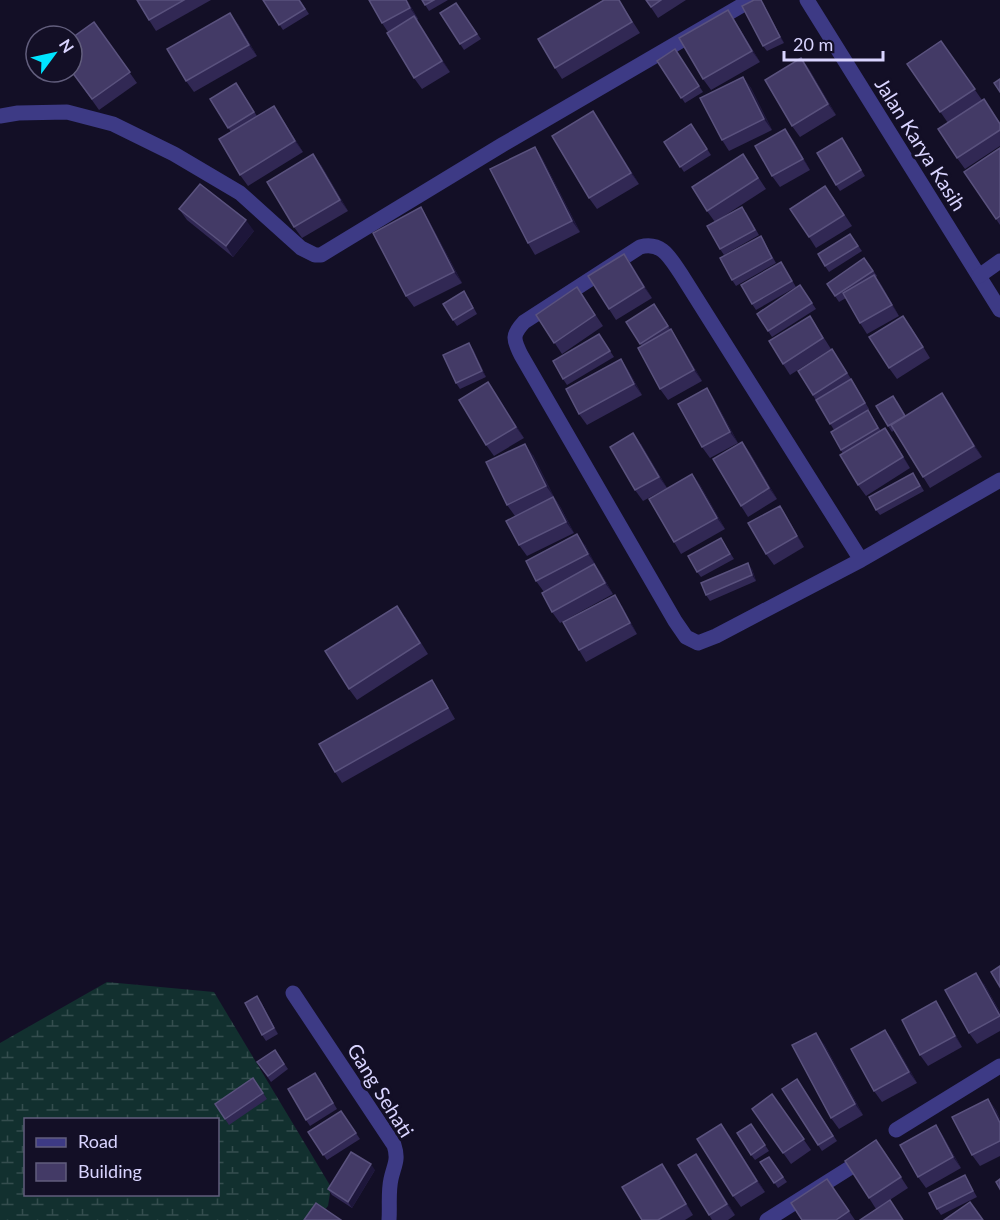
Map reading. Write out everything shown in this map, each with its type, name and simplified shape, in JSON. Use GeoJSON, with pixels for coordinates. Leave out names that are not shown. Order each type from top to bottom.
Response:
{"type":"FeatureCollection","features":[{"type":"Feature","properties":{"kind":"street"},"geometry":{"type":"LineString","coordinates":[[0,116],[18,113],[67,112],[113,124],[174,154],[240,193],[300,248],[315,255],[321,255],[502,145],[751,0]]}},
{"type":"Feature","properties":{"kind":"street","name":"Jalan Karya Kasih"},"geometry":{"type":"LineString","coordinates":[[807,0],[1000,310]]}},
{"type":"Feature","properties":{"kind":"street"},"geometry":{"type":"LineString","coordinates":[[861,560],[665,252],[648,244],[640,247],[518,328],[514,342],[521,355],[669,610],[686,637],[698,643],[704,642],[861,560],[1000,480]]}},
{"type":"Feature","properties":{"kind":"street"},"geometry":{"type":"LineString","coordinates":[[979,276],[1000,261]]}},
{"type":"Feature","properties":{"kind":"street","name":"Gang Sehati"},"geometry":{"type":"LineString","coordinates":[[293,993],[394,1145],[397,1154],[390,1181],[389,1220]]}},
{"type":"Feature","properties":{"kind":"street"},"geometry":{"type":"LineString","coordinates":[[896,1130],[1000,1066]]}},
{"type":"Feature","properties":{"kind":"street"},"geometry":{"type":"LineString","coordinates":[[766,1220],[869,1155]]}},
{"type":"Feature","properties":{"kind":"green space"},"geometry":{"type":"Polygon","coordinates":[[[107,982],[214,992],[331,1187],[328,1206],[316,1220],[0,1220],[0,1043],[107,982]]]}},
{"type":"Feature","properties":{"kind":"building"},"geometry":{"type":"Polygon","coordinates":[[[137,0],[184,0],[149,20],[137,0]]]}},
{"type":"Feature","properties":{"kind":"building"},"geometry":{"type":"Polygon","coordinates":[[[263,0],[299,0],[305,9],[279,25],[263,0]]]}},
{"type":"Feature","properties":{"kind":"building"},"geometry":{"type":"Polygon","coordinates":[[[369,0],[406,0],[410,8],[382,23],[369,0]]]}},
{"type":"Feature","properties":{"kind":"building"},"geometry":{"type":"Polygon","coordinates":[[[422,0],[434,0],[425,5],[422,0]]]}},
{"type":"Feature","properties":{"kind":"building"},"geometry":{"type":"Polygon","coordinates":[[[604,0],[619,0],[632,22],[555,68],[538,39],[604,0]]]}},
{"type":"Feature","properties":{"kind":"building"},"geometry":{"type":"Polygon","coordinates":[[[646,0],[661,0],[651,7],[646,0]]]}},
{"type":"Feature","properties":{"kind":"building"},"geometry":{"type":"Polygon","coordinates":[[[754,0],[761,0],[780,37],[763,46],[742,6],[754,0]]]}},
{"type":"Feature","properties":{"kind":"building"},"geometry":{"type":"Polygon","coordinates":[[[456,3],[477,34],[460,44],[440,13],[456,3]]]}},
{"type":"Feature","properties":{"kind":"building"},"geometry":{"type":"Polygon","coordinates":[[[728,10],[752,51],[703,79],[679,38],[728,10]]]}},
{"type":"Feature","properties":{"kind":"building"},"geometry":{"type":"Polygon","coordinates":[[[230,13],[249,45],[186,81],[167,49],[230,13]]]}},
{"type":"Feature","properties":{"kind":"building"},"geometry":{"type":"Polygon","coordinates":[[[414,16],[442,61],[414,78],[387,33],[414,16]]]}},
{"type":"Feature","properties":{"kind":"building"},"geometry":{"type":"Polygon","coordinates":[[[94,22],[130,72],[92,99],[81,84],[84,84],[84,29],[94,22]]]}},
{"type":"Feature","properties":{"kind":"building"},"geometry":{"type":"Polygon","coordinates":[[[941,41],[975,89],[940,112],[907,64],[941,41]]]}},
{"type":"Feature","properties":{"kind":"building"},"geometry":{"type":"Polygon","coordinates":[[[675,49],[699,86],[681,98],[657,61],[675,49]]]}},
{"type":"Feature","properties":{"kind":"building"},"geometry":{"type":"Polygon","coordinates":[[[801,58],[828,104],[792,126],[765,80],[801,58]]]}},
{"type":"Feature","properties":{"kind":"building"},"geometry":{"type":"Polygon","coordinates":[[[743,77],[764,119],[722,140],[700,98],[743,77]]]}},
{"type":"Feature","properties":{"kind":"building"},"geometry":{"type":"Polygon","coordinates":[[[1000,79],[1000,92],[994,83],[1000,79]]]}},
{"type":"Feature","properties":{"kind":"building"},"geometry":{"type":"Polygon","coordinates":[[[236,83],[254,112],[228,128],[210,99],[236,83]]]}},
{"type":"Feature","properties":{"kind":"building"},"geometry":{"type":"Polygon","coordinates":[[[984,99],[1000,124],[1000,130],[957,158],[938,129],[984,99]]]}},
{"type":"Feature","properties":{"kind":"building"},"geometry":{"type":"Polygon","coordinates":[[[274,106],[295,141],[240,175],[219,139],[274,106]]]}},
{"type":"Feature","properties":{"kind":"building"},"geometry":{"type":"Polygon","coordinates":[[[593,111],[631,173],[589,198],[552,136],[593,111]]]}},
{"type":"Feature","properties":{"kind":"building"},"geometry":{"type":"Polygon","coordinates":[[[691,124],[707,149],[680,167],[664,142],[691,124]]]}},
{"type":"Feature","properties":{"kind":"building"},"geometry":{"type":"Polygon","coordinates":[[[785,129],[803,159],[772,176],[755,146],[785,129]]]}},
{"type":"Feature","properties":{"kind":"building"},"geometry":{"type":"Polygon","coordinates":[[[842,138],[861,170],[836,185],[817,153],[842,138]]]}},
{"type":"Feature","properties":{"kind":"building"},"geometry":{"type":"Polygon","coordinates":[[[535,147],[572,221],[528,243],[490,169],[535,147]]]}},
{"type":"Feature","properties":{"kind":"building"},"geometry":{"type":"Polygon","coordinates":[[[1000,148],[1000,216],[996,219],[964,172],[1000,148]]]}},
{"type":"Feature","properties":{"kind":"building"},"geometry":{"type":"Polygon","coordinates":[[[313,154],[340,200],[294,227],[267,182],[313,154]]]}},
{"type":"Feature","properties":{"kind":"building"},"geometry":{"type":"Polygon","coordinates":[[[743,154],[758,178],[707,211],[692,187],[743,154]]]}},
{"type":"Feature","properties":{"kind":"building"},"geometry":{"type":"Polygon","coordinates":[[[200,184],[246,220],[226,246],[179,209],[200,184]]]}},
{"type":"Feature","properties":{"kind":"building"},"geometry":{"type":"Polygon","coordinates":[[[825,186],[844,215],[809,237],[790,209],[825,186]]]}},
{"type":"Feature","properties":{"kind":"building"},"geometry":{"type":"Polygon","coordinates":[[[421,207],[454,272],[406,296],[373,233],[421,207]]]}},
{"type":"Feature","properties":{"kind":"building"},"geometry":{"type":"Polygon","coordinates":[[[742,207],[755,230],[720,249],[707,226],[742,207]]]}},
{"type":"Feature","properties":{"kind":"building"},"geometry":{"type":"Polygon","coordinates":[[[850,234],[858,246],[825,266],[818,254],[850,234]]]}},
{"type":"Feature","properties":{"kind":"building"},"geometry":{"type":"Polygon","coordinates":[[[761,236],[772,258],[732,280],[720,258],[761,236]]]}},
{"type":"Feature","properties":{"kind":"building"},"geometry":{"type":"Polygon","coordinates":[[[624,254],[644,287],[609,309],[588,276],[624,254]]]}},
{"type":"Feature","properties":{"kind":"building"},"geometry":{"type":"Polygon","coordinates":[[[864,258],[873,271],[835,296],[827,284],[864,258]]]}},
{"type":"Feature","properties":{"kind":"building"},"geometry":{"type":"Polygon","coordinates":[[[781,262],[792,281],[752,304],[741,285],[781,262]]]}},
{"type":"Feature","properties":{"kind":"building"},"geometry":{"type":"Polygon","coordinates":[[[874,275],[892,305],[860,323],[843,293],[874,275]]]}},
{"type":"Feature","properties":{"kind":"building"},"geometry":{"type":"Polygon","coordinates":[[[800,285],[812,303],[768,331],[757,314],[800,285]]]}},
{"type":"Feature","properties":{"kind":"building"},"geometry":{"type":"Polygon","coordinates":[[[577,287],[595,315],[554,343],[536,315],[577,287]]]}},
{"type":"Feature","properties":{"kind":"building"},"geometry":{"type":"Polygon","coordinates":[[[464,291],[473,308],[453,320],[443,304],[464,291]]]}},
{"type":"Feature","properties":{"kind":"building"},"geometry":{"type":"Polygon","coordinates":[[[654,304],[668,326],[640,344],[626,322],[654,304]]]}},
{"type":"Feature","properties":{"kind":"building"},"geometry":{"type":"Polygon","coordinates":[[[810,316],[823,338],[783,364],[769,341],[810,316]]]}},
{"type":"Feature","properties":{"kind":"building"},"geometry":{"type":"Polygon","coordinates":[[[903,316],[923,347],[889,368],[869,337],[903,316]]]}},
{"type":"Feature","properties":{"kind":"building"},"geometry":{"type":"Polygon","coordinates":[[[671,329],[694,370],[660,389],[638,348],[671,329]]]}},
{"type":"Feature","properties":{"kind":"building"},"geometry":{"type":"Polygon","coordinates":[[[599,334],[610,351],[563,379],[553,361],[599,334]]]}},
{"type":"Feature","properties":{"kind":"building"},"geometry":{"type":"Polygon","coordinates":[[[469,343],[482,371],[456,383],[443,355],[469,343]]]}},
{"type":"Feature","properties":{"kind":"building"},"geometry":{"type":"Polygon","coordinates":[[[832,349],[847,373],[813,395],[798,371],[832,349]]]}},
{"type":"Feature","properties":{"kind":"building"},"geometry":{"type":"Polygon","coordinates":[[[621,359],[634,384],[579,414],[566,389],[621,359]]]}},
{"type":"Feature","properties":{"kind":"building"},"geometry":{"type":"Polygon","coordinates":[[[851,379],[865,403],[830,424],[816,400],[851,379]]]}},
{"type":"Feature","properties":{"kind":"building"},"geometry":{"type":"Polygon","coordinates":[[[488,382],[516,427],[486,445],[459,400],[488,382]]]}},
{"type":"Feature","properties":{"kind":"building"},"geometry":{"type":"Polygon","coordinates":[[[707,388],[730,432],[702,447],[678,404],[707,388]]]}},
{"type":"Feature","properties":{"kind":"building"},"geometry":{"type":"Polygon","coordinates":[[[942,393],[974,446],[923,477],[891,425],[942,393]]]}},
{"type":"Feature","properties":{"kind":"building"},"geometry":{"type":"Polygon","coordinates":[[[893,396],[905,416],[888,426],[876,406],[893,396]]]}},
{"type":"Feature","properties":{"kind":"building"},"geometry":{"type":"Polygon","coordinates":[[[868,410],[878,428],[841,450],[831,432],[868,410]]]}},
{"type":"Feature","properties":{"kind":"building"},"geometry":{"type":"Polygon","coordinates":[[[885,428],[903,457],[858,485],[840,455],[885,428]]]}},
{"type":"Feature","properties":{"kind":"building"},"geometry":{"type":"Polygon","coordinates":[[[633,433],[659,477],[635,490],[610,447],[633,433]]]}},
{"type":"Feature","properties":{"kind":"building"},"geometry":{"type":"Polygon","coordinates":[[[742,442],[769,488],[741,506],[713,459],[742,442]]]}},
{"type":"Feature","properties":{"kind":"building"},"geometry":{"type":"Polygon","coordinates":[[[525,444],[546,486],[507,505],[486,462],[525,444]]]}},
{"type":"Feature","properties":{"kind":"building"},"geometry":{"type":"Polygon","coordinates":[[[913,473],[920,486],[876,510],[869,497],[913,473]]]}},
{"type":"Feature","properties":{"kind":"building"},"geometry":{"type":"Polygon","coordinates":[[[692,474],[717,518],[674,542],[649,499],[692,474]]]}},
{"type":"Feature","properties":{"kind":"building"},"geometry":{"type":"Polygon","coordinates":[[[553,497],[566,522],[519,545],[506,521],[553,497]]]}},
{"type":"Feature","properties":{"kind":"building"},"geometry":{"type":"Polygon","coordinates":[[[780,506],[797,536],[766,554],[748,523],[780,506]]]}},
{"type":"Feature","properties":{"kind":"building"},"geometry":{"type":"Polygon","coordinates":[[[577,534],[588,554],[536,581],[526,561],[577,534]]]}},
{"type":"Feature","properties":{"kind":"building"},"geometry":{"type":"Polygon","coordinates":[[[721,538],[730,554],[697,572],[688,556],[721,538]]]}},
{"type":"Feature","properties":{"kind":"building"},"geometry":{"type":"Polygon","coordinates":[[[748,563],[752,575],[706,595],[701,583],[748,563]]]}},
{"type":"Feature","properties":{"kind":"building"},"geometry":{"type":"Polygon","coordinates":[[[594,564],[605,583],[552,612],[542,593],[594,564]]]}},
{"type":"Feature","properties":{"kind":"building"},"geometry":{"type":"Polygon","coordinates":[[[615,595],[630,623],[579,650],[563,622],[615,595]]]}},
{"type":"Feature","properties":{"kind":"building"},"geometry":{"type":"Polygon","coordinates":[[[397,606],[420,643],[349,689],[325,651],[397,606]]]}},
{"type":"Feature","properties":{"kind":"building"},"geometry":{"type":"Polygon","coordinates":[[[432,680],[448,708],[335,772],[319,744],[432,680]]]}},
{"type":"Feature","properties":{"kind":"building"},"geometry":{"type":"Polygon","coordinates":[[[1000,966],[1000,987],[991,972],[1000,966]]]}},
{"type":"Feature","properties":{"kind":"building"},"geometry":{"type":"Polygon","coordinates":[[[976,973],[1000,1016],[969,1033],[945,990],[976,973]]]}},
{"type":"Feature","properties":{"kind":"building"},"geometry":{"type":"Polygon","coordinates":[[[257,996],[274,1028],[262,1035],[245,1003],[257,996]]]}},
{"type":"Feature","properties":{"kind":"building"},"geometry":{"type":"Polygon","coordinates":[[[936,1001],[955,1036],[920,1055],[902,1020],[936,1001]]]}},
{"type":"Feature","properties":{"kind":"building"},"geometry":{"type":"Polygon","coordinates":[[[885,1030],[909,1072],[874,1091],[851,1049],[885,1030]]]}},
{"type":"Feature","properties":{"kind":"building"},"geometry":{"type":"Polygon","coordinates":[[[816,1033],[855,1104],[831,1118],[792,1045],[816,1033]]]}},
{"type":"Feature","properties":{"kind":"building"},"geometry":{"type":"Polygon","coordinates":[[[275,1050],[284,1064],[268,1076],[257,1062],[275,1050]]]}},
{"type":"Feature","properties":{"kind":"building"},"geometry":{"type":"Polygon","coordinates":[[[315,1073],[333,1103],[306,1120],[288,1089],[315,1073]]]}},
{"type":"Feature","properties":{"kind":"building"},"geometry":{"type":"Polygon","coordinates":[[[253,1078],[263,1093],[225,1119],[215,1104],[253,1078]]]}},
{"type":"Feature","properties":{"kind":"building"},"geometry":{"type":"Polygon","coordinates":[[[797,1079],[833,1136],[818,1145],[782,1089],[797,1079]]]}},
{"type":"Feature","properties":{"kind":"building"},"geometry":{"type":"Polygon","coordinates":[[[772,1094],[804,1139],[783,1153],[752,1109],[772,1094]]]}},
{"type":"Feature","properties":{"kind":"building"},"geometry":{"type":"Polygon","coordinates":[[[988,1099],[1000,1123],[1000,1141],[972,1155],[952,1117],[988,1099]]]}},
{"type":"Feature","properties":{"kind":"building"},"geometry":{"type":"Polygon","coordinates":[[[341,1111],[356,1133],[323,1155],[308,1132],[341,1111]]]}},
{"type":"Feature","properties":{"kind":"building"},"geometry":{"type":"Polygon","coordinates":[[[721,1124],[757,1181],[733,1196],[697,1139],[721,1124]]]}},
{"type":"Feature","properties":{"kind":"building"},"geometry":{"type":"Polygon","coordinates":[[[751,1124],[765,1145],[751,1155],[737,1133],[751,1124]]]}},
{"type":"Feature","properties":{"kind":"building"},"geometry":{"type":"Polygon","coordinates":[[[936,1125],[953,1157],[918,1177],[900,1145],[936,1125]]]}},
{"type":"Feature","properties":{"kind":"building"},"geometry":{"type":"Polygon","coordinates":[[[876,1140],[901,1177],[869,1198],[845,1161],[876,1140]]]}},
{"type":"Feature","properties":{"kind":"building"},"geometry":{"type":"Polygon","coordinates":[[[351,1152],[371,1164],[348,1202],[328,1189],[351,1152]]]}},
{"type":"Feature","properties":{"kind":"building"},"geometry":{"type":"Polygon","coordinates":[[[696,1154],[727,1204],[709,1215],[678,1165],[696,1154]]]}},
{"type":"Feature","properties":{"kind":"building"},"geometry":{"type":"Polygon","coordinates":[[[769,1157],[783,1177],[774,1183],[760,1162],[769,1157]]]}},
{"type":"Feature","properties":{"kind":"building"},"geometry":{"type":"Polygon","coordinates":[[[662,1164],[686,1204],[658,1220],[642,1220],[622,1187],[662,1164]]]}},
{"type":"Feature","properties":{"kind":"building"},"geometry":{"type":"Polygon","coordinates":[[[965,1175],[973,1191],[937,1209],[929,1193],[965,1175]]]}},
{"type":"Feature","properties":{"kind":"building"},"geometry":{"type":"Polygon","coordinates":[[[827,1179],[849,1211],[836,1220],[802,1220],[791,1203],[827,1179]]]}},
{"type":"Feature","properties":{"kind":"building"},"geometry":{"type":"Polygon","coordinates":[[[890,1200],[903,1220],[860,1220],[890,1200]]]}},
{"type":"Feature","properties":{"kind":"building"},"geometry":{"type":"Polygon","coordinates":[[[970,1202],[983,1220],[944,1220],[970,1202]]]}},
{"type":"Feature","properties":{"kind":"building"},"geometry":{"type":"Polygon","coordinates":[[[316,1203],[341,1220],[304,1220],[316,1203]]]}}]}
